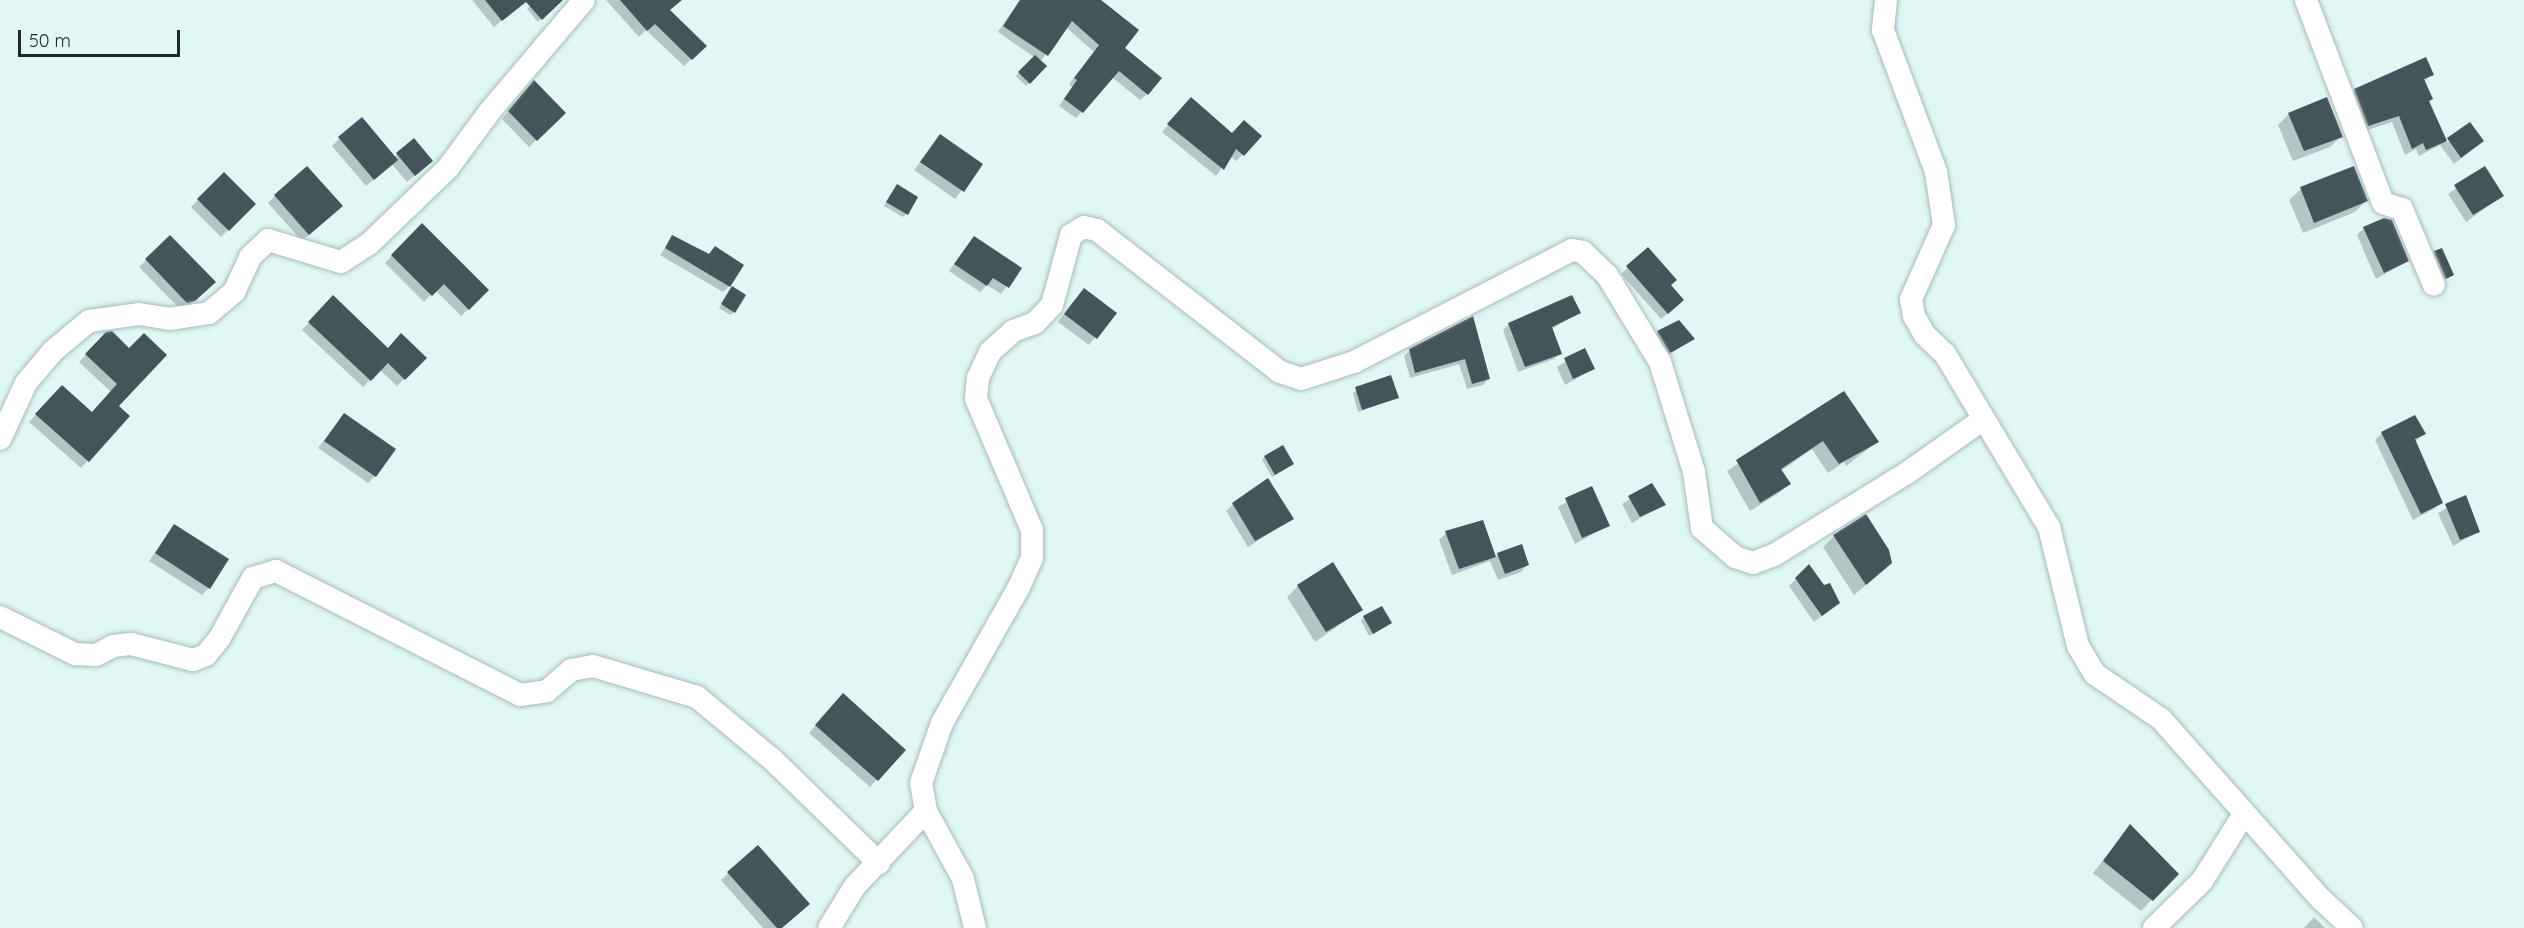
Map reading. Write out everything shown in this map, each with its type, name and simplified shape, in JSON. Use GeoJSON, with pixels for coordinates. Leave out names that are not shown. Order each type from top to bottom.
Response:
{"type":"FeatureCollection","features":[{"type":"Feature","properties":{"kind":"street"},"geometry":{"type":"LineString","coordinates":[[0,439],[27,383],[53,351],[89,321],[139,314],[169,319],[209,312],[234,292],[250,257],[268,240],[341,262],[369,244],[448,168],[490,111],[584,0]]}},
{"type":"Feature","properties":{"kind":"street"},"geometry":{"type":"LineString","coordinates":[[1886,0],[1883,30],[1935,172],[1944,225],[1911,299],[1914,316],[1945,354],[1982,420],[2049,527],[2078,646],[2095,674],[2162,719],[2321,899],[2352,928]]}},
{"type":"Feature","properties":{"kind":"street"},"geometry":{"type":"LineString","coordinates":[[2306,0],[2383,203],[2402,209],[2434,285]]}},
{"type":"Feature","properties":{"kind":"street"},"geometry":{"type":"LineString","coordinates":[[975,928],[963,879],[926,811],[921,783],[942,723],[1019,588],[1032,558],[1032,530],[976,399],[978,378],[990,351],[1013,331],[1035,323],[1052,305],[1071,235],[1084,227],[1097,230],[1280,372],[1301,379],[1354,362],[1572,250],[1583,252],[1606,275],[1660,362],[1694,472],[1702,528],[1735,557],[1753,563],[1774,555],[1907,473],[1982,420]]}},
{"type":"Feature","properties":{"kind":"street"},"geometry":{"type":"LineString","coordinates":[[0,616],[75,654],[96,655],[114,646],[131,644],[193,660],[206,655],[219,639],[253,578],[276,572],[520,696],[547,691],[571,670],[594,666],[697,697],[773,760],[879,863]]}},
{"type":"Feature","properties":{"kind":"street"},"geometry":{"type":"LineString","coordinates":[[829,928],[855,886],[926,811]]}},
{"type":"Feature","properties":{"kind":"street"},"geometry":{"type":"LineString","coordinates":[[2154,928],[2202,881],[2244,814]]}},
{"type":"Feature","properties":{"kind":"building"},"geometry":{"type":"Polygon","coordinates":[[[485,0],[563,0],[542,20],[526,2],[502,21],[485,0]]]}},
{"type":"Feature","properties":{"kind":"building"},"geometry":{"type":"Polygon","coordinates":[[[620,0],[682,0],[670,10],[707,46],[692,60],[655,24],[647,31],[620,0]]]}},
{"type":"Feature","properties":{"kind":"building"},"geometry":{"type":"Polygon","coordinates":[[[1020,0],[1101,0],[1139,30],[1125,48],[1162,78],[1148,95],[1119,71],[1083,113],[1064,99],[1077,80],[1074,78],[1099,45],[1072,21],[1048,56],[1003,26],[1020,0]]]}},
{"type":"Feature","properties":{"kind":"building"},"geometry":{"type":"Polygon","coordinates":[[[1035,55],[1047,66],[1030,84],[1018,72],[1035,55]]]}},
{"type":"Feature","properties":{"kind":"building"},"geometry":{"type":"Polygon","coordinates":[[[2426,57],[2434,75],[2424,79],[2433,99],[2429,101],[2447,141],[2426,150],[2423,143],[2412,149],[2399,116],[2368,126],[2354,89],[2426,57]]]}},
{"type":"Feature","properties":{"kind":"building"},"geometry":{"type":"Polygon","coordinates":[[[534,80],[566,113],[537,141],[508,111],[534,80]]]}},
{"type":"Feature","properties":{"kind":"building"},"geometry":{"type":"Polygon","coordinates":[[[1191,97],[1232,133],[1244,120],[1262,136],[1244,156],[1236,149],[1224,170],[1167,124],[1191,97]]]}},
{"type":"Feature","properties":{"kind":"building"},"geometry":{"type":"Polygon","coordinates":[[[2327,97],[2343,137],[2304,151],[2288,113],[2327,97]]]}},
{"type":"Feature","properties":{"kind":"building"},"geometry":{"type":"Polygon","coordinates":[[[362,117],[398,160],[374,180],[338,137],[362,117]]]}},
{"type":"Feature","properties":{"kind":"building"},"geometry":{"type":"Polygon","coordinates":[[[2470,122],[2484,141],[2461,158],[2447,138],[2470,122]]]}},
{"type":"Feature","properties":{"kind":"building"},"geometry":{"type":"Polygon","coordinates":[[[940,134],[983,164],[964,192],[920,162],[940,134]]]}},
{"type":"Feature","properties":{"kind":"building"},"geometry":{"type":"Polygon","coordinates":[[[414,138],[433,161],[415,176],[396,153],[414,138]]]}},
{"type":"Feature","properties":{"kind":"building"},"geometry":{"type":"Polygon","coordinates":[[[307,166],[343,206],[309,235],[274,195],[307,166]]]}},
{"type":"Feature","properties":{"kind":"building"},"geometry":{"type":"Polygon","coordinates":[[[2354,166],[2368,201],[2314,223],[2300,187],[2354,166]]]}},
{"type":"Feature","properties":{"kind":"building"},"geometry":{"type":"Polygon","coordinates":[[[2485,166],[2504,196],[2473,215],[2454,185],[2485,166]]]}},
{"type":"Feature","properties":{"kind":"building"},"geometry":{"type":"Polygon","coordinates":[[[224,172],[256,204],[229,231],[197,199],[224,172]]]}},
{"type":"Feature","properties":{"kind":"building"},"geometry":{"type":"Polygon","coordinates":[[[897,184],[918,197],[908,215],[886,202],[897,184]]]}},
{"type":"Feature","properties":{"kind":"building"},"geometry":{"type":"Polygon","coordinates":[[[2384,218],[2392,220],[2409,261],[2384,273],[2363,227],[2384,218]]]}},
{"type":"Feature","properties":{"kind":"building"},"geometry":{"type":"Polygon","coordinates":[[[422,223],[489,290],[469,310],[444,284],[432,296],[391,255],[422,223]]]}},
{"type":"Feature","properties":{"kind":"building"},"geometry":{"type":"Polygon","coordinates":[[[170,235],[216,282],[195,301],[187,303],[145,259],[170,235]]]}},
{"type":"Feature","properties":{"kind":"building"},"geometry":{"type":"Polygon","coordinates":[[[672,235],[709,254],[715,246],[744,265],[730,287],[665,248],[672,235]]]}},
{"type":"Feature","properties":{"kind":"building"},"geometry":{"type":"Polygon","coordinates":[[[974,236],[1022,268],[1009,288],[993,278],[987,286],[954,264],[974,236]]]}},
{"type":"Feature","properties":{"kind":"building"},"geometry":{"type":"Polygon","coordinates":[[[1648,247],[1677,280],[1671,285],[1684,300],[1668,314],[1626,266],[1648,247]]]}},
{"type":"Feature","properties":{"kind":"building"},"geometry":{"type":"Polygon","coordinates":[[[2442,248],[2454,275],[2446,279],[2434,251],[2442,248]]]}},
{"type":"Feature","properties":{"kind":"building"},"geometry":{"type":"Polygon","coordinates":[[[732,286],[746,295],[735,313],[721,304],[732,286]]]}},
{"type":"Feature","properties":{"kind":"building"},"geometry":{"type":"Polygon","coordinates":[[[1084,288],[1117,313],[1097,339],[1064,314],[1084,288]]]}},
{"type":"Feature","properties":{"kind":"building"},"geometry":{"type":"Polygon","coordinates":[[[333,295],[388,348],[401,333],[427,358],[405,380],[388,363],[371,381],[308,322],[333,295]]]}},
{"type":"Feature","properties":{"kind":"building"},"geometry":{"type":"Polygon","coordinates":[[[1572,295],[1581,313],[1552,327],[1562,354],[1525,367],[1508,323],[1572,295]]]}},
{"type":"Feature","properties":{"kind":"building"},"geometry":{"type":"Polygon","coordinates":[[[1473,316],[1490,379],[1472,384],[1465,359],[1415,373],[1409,349],[1473,316]]]}},
{"type":"Feature","properties":{"kind":"building"},"geometry":{"type":"Polygon","coordinates":[[[1679,320],[1695,339],[1670,353],[1657,331],[1679,320]]]}},
{"type":"Feature","properties":{"kind":"building"},"geometry":{"type":"Polygon","coordinates":[[[112,331],[129,348],[144,333],[167,355],[119,406],[130,416],[89,462],[35,414],[62,385],[92,412],[117,384],[85,354],[106,332],[112,331]]]}},
{"type":"Feature","properties":{"kind":"building"},"geometry":{"type":"Polygon","coordinates":[[[1585,348],[1595,369],[1573,379],[1564,358],[1585,348]]]}},
{"type":"Feature","properties":{"kind":"building"},"geometry":{"type":"Polygon","coordinates":[[[1391,375],[1399,398],[1362,410],[1355,387],[1391,375]]]}},
{"type":"Feature","properties":{"kind":"building"},"geometry":{"type":"Polygon","coordinates":[[[1844,391],[1879,442],[1839,464],[1823,441],[1781,469],[1791,484],[1760,503],[1736,460],[1844,391]]]}},
{"type":"Feature","properties":{"kind":"building"},"geometry":{"type":"Polygon","coordinates":[[[344,413],[396,449],[376,477],[324,441],[344,413]]]}},
{"type":"Feature","properties":{"kind":"building"},"geometry":{"type":"Polygon","coordinates":[[[2415,415],[2426,434],[2415,439],[2443,503],[2421,514],[2381,432],[2415,415]]]}},
{"type":"Feature","properties":{"kind":"building"},"geometry":{"type":"Polygon","coordinates":[[[1283,445],[1294,464],[1275,475],[1264,456],[1283,445]]]}},
{"type":"Feature","properties":{"kind":"building"},"geometry":{"type":"Polygon","coordinates":[[[1268,478],[1294,519],[1255,541],[1232,503],[1268,478]]]}},
{"type":"Feature","properties":{"kind":"building"},"geometry":{"type":"Polygon","coordinates":[[[1652,483],[1666,505],[1640,517],[1628,496],[1652,483]]]}},
{"type":"Feature","properties":{"kind":"building"},"geometry":{"type":"Polygon","coordinates":[[[1592,486],[1610,526],[1582,538],[1565,498],[1592,486]]]}},
{"type":"Feature","properties":{"kind":"building"},"geometry":{"type":"Polygon","coordinates":[[[2466,495],[2480,532],[2460,540],[2445,504],[2466,495]]]}},
{"type":"Feature","properties":{"kind":"building"},"geometry":{"type":"Polygon","coordinates":[[[1866,514],[1889,550],[1892,563],[1866,585],[1833,535],[1866,514]]]}},
{"type":"Feature","properties":{"kind":"building"},"geometry":{"type":"Polygon","coordinates":[[[1483,520],[1496,557],[1459,569],[1445,531],[1483,520]]]}},
{"type":"Feature","properties":{"kind":"building"},"geometry":{"type":"Polygon","coordinates":[[[174,524],[229,559],[210,589],[155,553],[174,524]]]}},
{"type":"Feature","properties":{"kind":"building"},"geometry":{"type":"Polygon","coordinates":[[[1522,544],[1529,565],[1505,574],[1497,553],[1522,544]]]}},
{"type":"Feature","properties":{"kind":"building"},"geometry":{"type":"Polygon","coordinates":[[[1333,562],[1363,610],[1326,632],[1297,585],[1333,562]]]}},
{"type":"Feature","properties":{"kind":"building"},"geometry":{"type":"Polygon","coordinates":[[[1809,564],[1824,585],[1830,583],[1840,603],[1822,616],[1795,578],[1809,564]]]}},
{"type":"Feature","properties":{"kind":"building"},"geometry":{"type":"Polygon","coordinates":[[[1382,606],[1392,623],[1373,634],[1363,616],[1382,606]]]}},
{"type":"Feature","properties":{"kind":"building"},"geometry":{"type":"Polygon","coordinates":[[[843,693],[906,750],[878,781],[815,725],[843,693]]]}},
{"type":"Feature","properties":{"kind":"building"},"geometry":{"type":"Polygon","coordinates":[[[2130,824],[2179,874],[2153,901],[2103,861],[2130,824]]]}},
{"type":"Feature","properties":{"kind":"building"},"geometry":{"type":"Polygon","coordinates":[[[758,845],[810,904],[782,928],[777,928],[727,872],[758,845]]]}}]}
